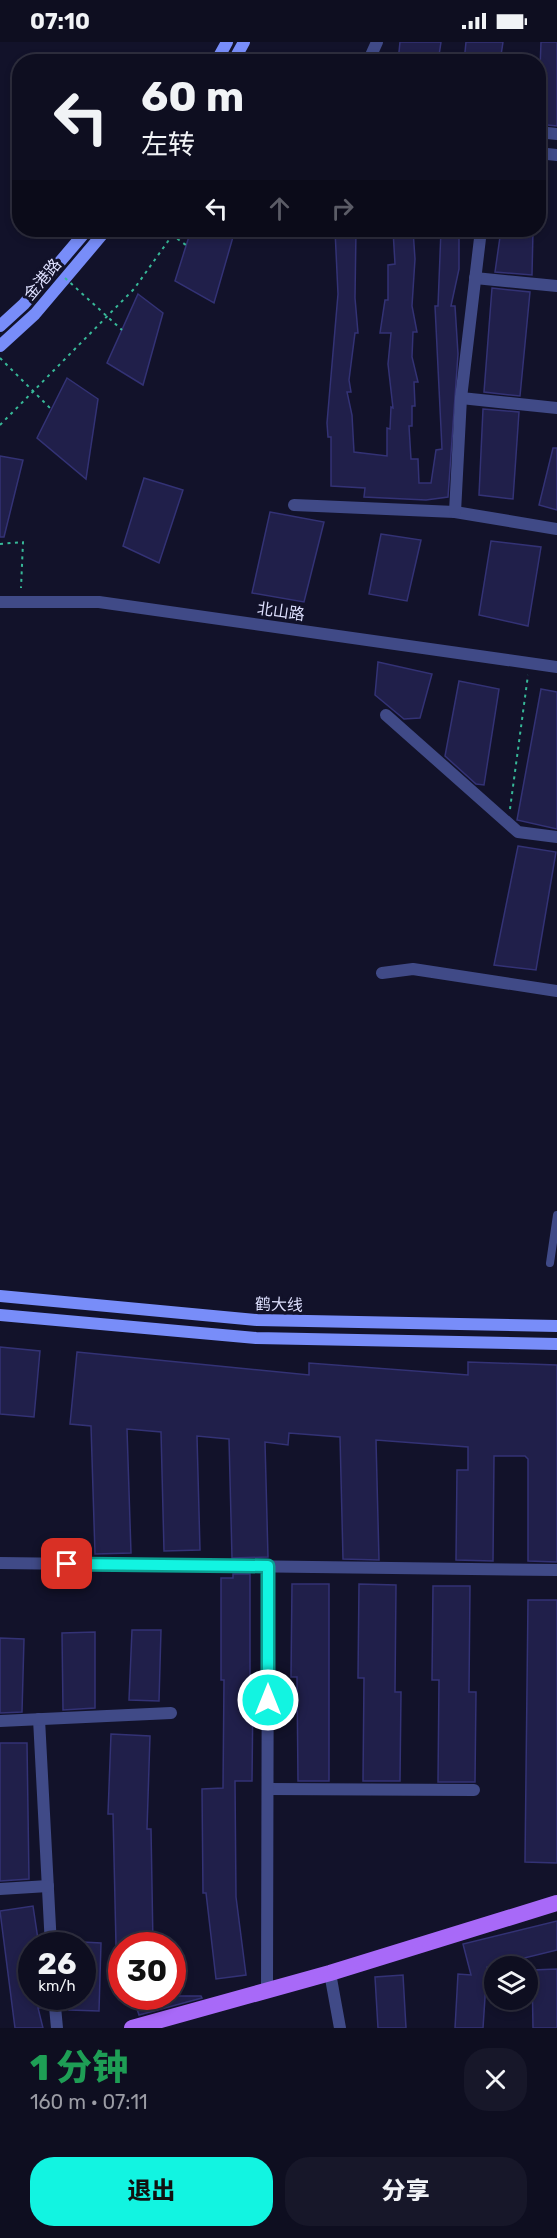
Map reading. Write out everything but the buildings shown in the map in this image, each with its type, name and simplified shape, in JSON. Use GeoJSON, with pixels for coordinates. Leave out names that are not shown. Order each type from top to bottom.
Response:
{"type":"FeatureCollection","features":[{"type":"Feature","properties":{"kind":"main road","name":"金港路"},"geometry":{"type":"LineString","coordinates":[[3,319],[80,237]]}},
{"type":"Feature","properties":{"kind":"main road","name":"金港路"},"geometry":{"type":"LineString","coordinates":[[0,346],[35,314],[100,237]]}},
{"type":"Feature","properties":{"kind":"main road","name":"鹤大线"},"geometry":{"type":"LineString","coordinates":[[0,1296],[257,1320],[557,1326]]}},
{"type":"Feature","properties":{"kind":"main road"},"geometry":{"type":"LineString","coordinates":[[0,1315],[256,1338],[557,1344]]}},
{"type":"Feature","properties":{"kind":"main road"},"geometry":{"type":"LineString","coordinates":[[132,2028],[330,1973],[557,1904]]}},
{"type":"Feature","properties":{"kind":"street"},"geometry":{"type":"LineString","coordinates":[[455,512],[461,398],[480,237]]}},
{"type":"Feature","properties":{"kind":"street"},"geometry":{"type":"LineString","coordinates":[[475,278],[557,286]]}},
{"type":"Feature","properties":{"kind":"street"},"geometry":{"type":"LineString","coordinates":[[461,398],[557,408]]}},
{"type":"Feature","properties":{"kind":"street"},"geometry":{"type":"LineString","coordinates":[[294,505],[455,512],[557,529]]}},
{"type":"Feature","properties":{"kind":"street","name":"北山路"},"geometry":{"type":"LineString","coordinates":[[0,602],[99,602],[557,667]]}},
{"type":"Feature","properties":{"kind":"street"},"geometry":{"type":"LineString","coordinates":[[386,715],[518,832],[557,837]]}},
{"type":"Feature","properties":{"kind":"street"},"geometry":{"type":"LineString","coordinates":[[382,973],[413,969],[557,991]]}},
{"type":"Feature","properties":{"kind":"street"},"geometry":{"type":"LineString","coordinates":[[0,1563],[557,1570]]}},
{"type":"Feature","properties":{"kind":"street"},"geometry":{"type":"LineString","coordinates":[[267,1990],[268,1566]]}},
{"type":"Feature","properties":{"kind":"street"},"geometry":{"type":"LineString","coordinates":[[0,1721],[171,1713]]}},
{"type":"Feature","properties":{"kind":"street"},"geometry":{"type":"LineString","coordinates":[[39,1719],[50,1932]]}},
{"type":"Feature","properties":{"kind":"street"},"geometry":{"type":"LineString","coordinates":[[268,1789],[474,1790]]}},
{"type":"Feature","properties":{"kind":"street"},"geometry":{"type":"LineString","coordinates":[[0,1889],[48,1886]]}},
{"type":"Feature","properties":{"kind":"street"},"geometry":{"type":"LineString","coordinates":[[330,1973],[340,2028]]}},
{"type":"Feature","properties":{"kind":"street"},"geometry":{"type":"LineString","coordinates":[[55,2010],[57,2028]]}},
{"type":"Feature","properties":{"kind":"lane"},"geometry":{"type":"LineString","coordinates":[[550,1263],[557,1215]]}},
{"type":"Feature","properties":{"kind":"path"},"geometry":{"type":"LineString","coordinates":[[0,425],[134,289],[171,237]]}},
{"type":"Feature","properties":{"kind":"path"},"geometry":{"type":"LineString","coordinates":[[175,237],[186,245]]}},
{"type":"Feature","properties":{"kind":"path"},"geometry":{"type":"LineString","coordinates":[[65,278],[122,330]]}},
{"type":"Feature","properties":{"kind":"path"},"geometry":{"type":"LineString","coordinates":[[0,358],[51,409]]}},
{"type":"Feature","properties":{"kind":"path"},"geometry":{"type":"LineString","coordinates":[[0,544],[23,542],[21,602]]}},
{"type":"Feature","properties":{"kind":"path"},"geometry":{"type":"LineString","coordinates":[[508,824],[529,664]]}},
{"type":"Feature","properties":{"kind":"route"},"geometry":{"type":"LineString","coordinates":[[67,1564],[268,1566],[268,1700]]}}]}
